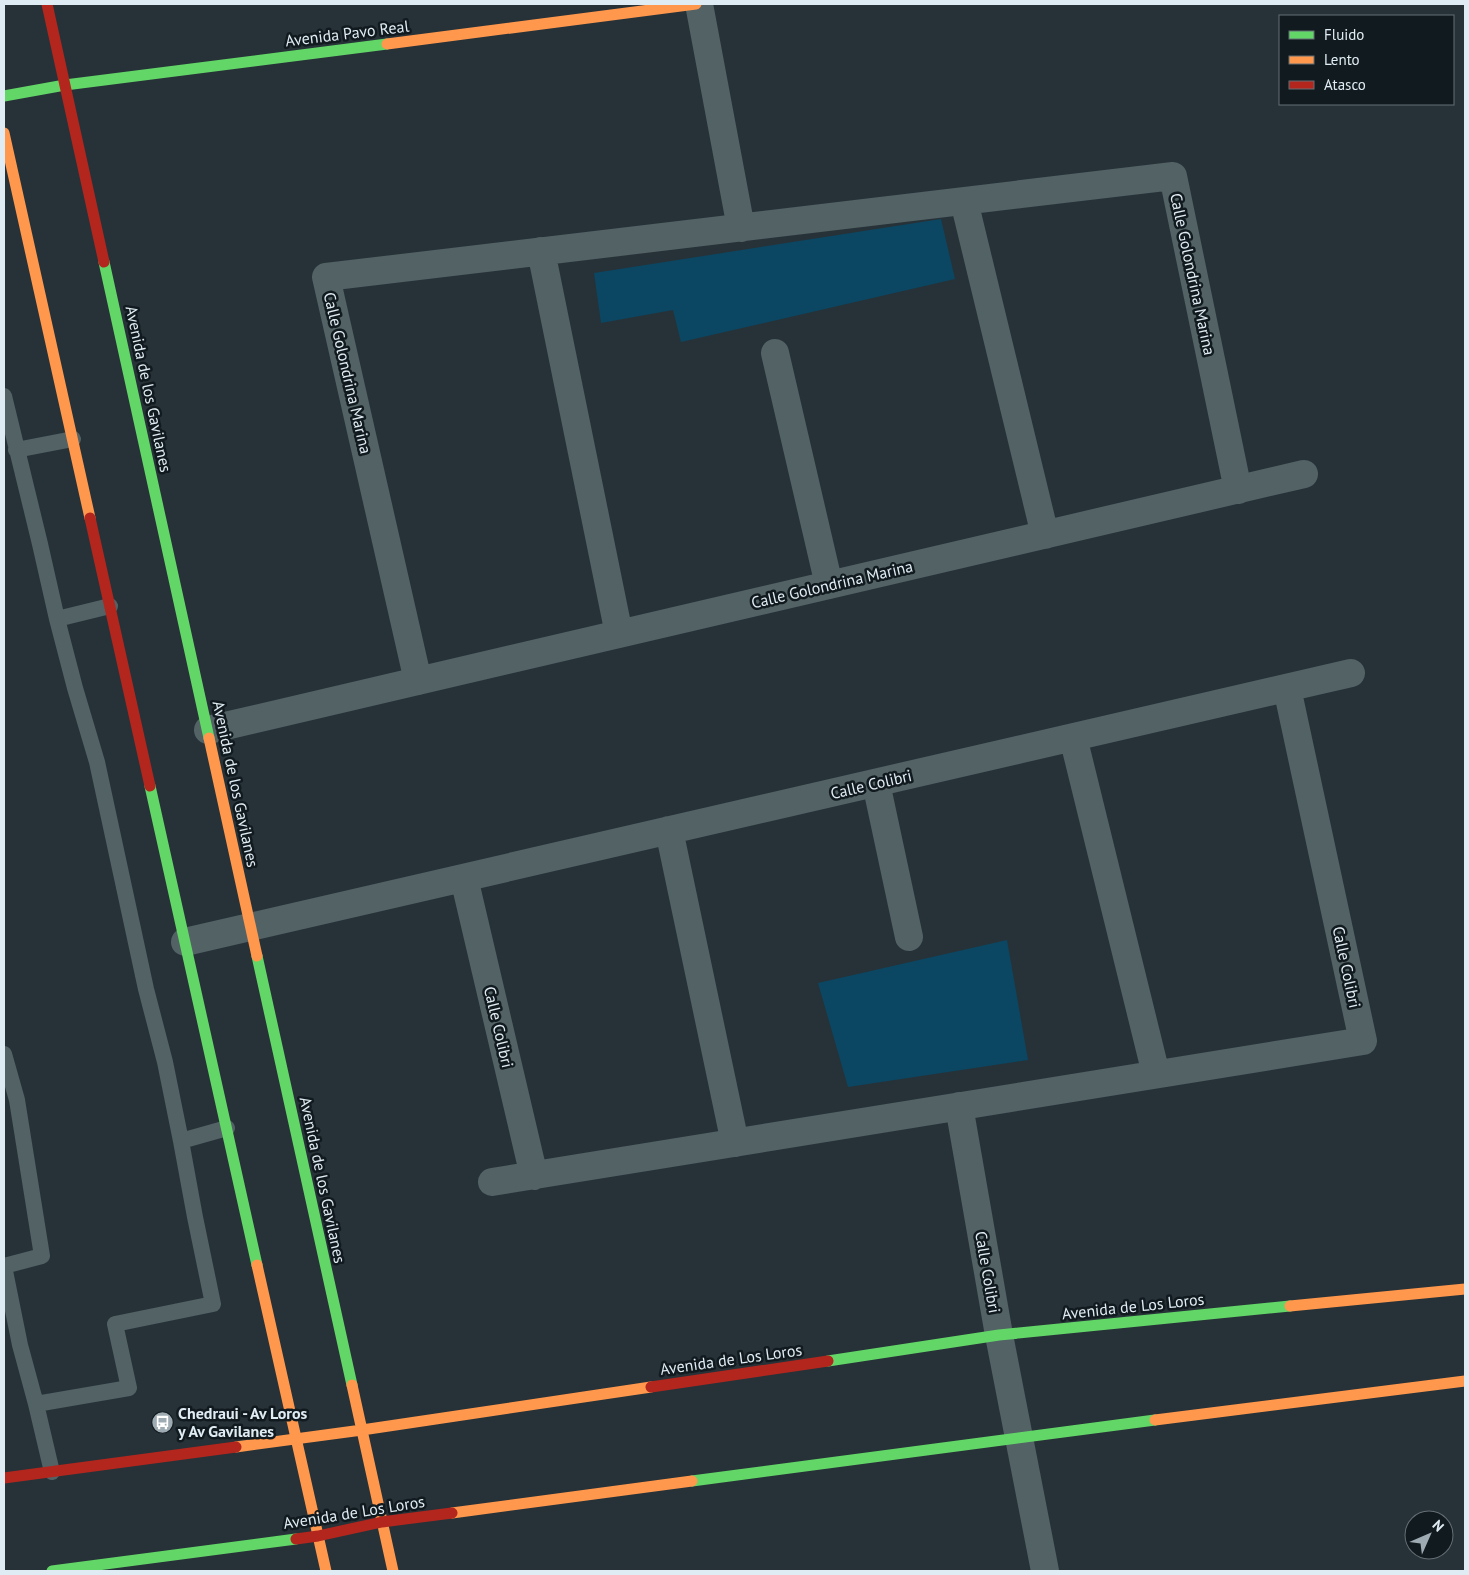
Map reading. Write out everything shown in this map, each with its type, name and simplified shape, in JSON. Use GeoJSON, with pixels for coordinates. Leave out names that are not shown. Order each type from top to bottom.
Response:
{"type":"FeatureCollection","features":[{"type":"Feature","properties":{"kind":"main road","name":"Avenida de los Gavilanes"},"geometry":{"type":"LineString","coordinates":[[47,4],[393,1571]]}},
{"type":"Feature","properties":{"kind":"main road","name":"Avenida Pavo Real"},"geometry":{"type":"LineString","coordinates":[[4,96],[65,86],[697,4]]}},
{"type":"Feature","properties":{"kind":"main road"},"geometry":{"type":"LineString","coordinates":[[4,132],[326,1571]]}},
{"type":"Feature","properties":{"kind":"main road","name":"Avenida de Los Loros"},"geometry":{"type":"LineString","coordinates":[[4,1478],[362,1430],[999,1335],[1465,1290]]}},
{"type":"Feature","properties":{"kind":"main road","name":"Avenida de Los Loros"},"geometry":{"type":"LineString","coordinates":[[52,1571],[318,1536],[382,1522],[1020,1437],[1465,1381]]}},
{"type":"Feature","properties":{"kind":"street"},"geometry":{"type":"LineString","coordinates":[[697,4],[740,228]]}},
{"type":"Feature","properties":{"kind":"street","name":"Calle Golondrina Marina"},"geometry":{"type":"LineString","coordinates":[[418,681],[326,277],[1173,176],[1238,490]]}},
{"type":"Feature","properties":{"kind":"street"},"geometry":{"type":"LineString","coordinates":[[964,201],[1045,535]]}},
{"type":"Feature","properties":{"kind":"street"},"geometry":{"type":"LineString","coordinates":[[541,251],[619,634]]}},
{"type":"Feature","properties":{"kind":"street"},"geometry":{"type":"LineString","coordinates":[[775,352],[829,585]]}},
{"type":"Feature","properties":{"kind":"street","name":"Calle Golondrina Marina"},"geometry":{"type":"LineString","coordinates":[[208,730],[1304,474]]}},
{"type":"Feature","properties":{"kind":"street","name":"Calle Colibri"},"geometry":{"type":"LineString","coordinates":[[185,942],[1351,673]]}},
{"type":"Feature","properties":{"kind":"street","name":"Calle Colibri"},"geometry":{"type":"LineString","coordinates":[[492,1182],[1363,1041],[1287,688]]}},
{"type":"Feature","properties":{"kind":"street"},"geometry":{"type":"LineString","coordinates":[[1073,737],[1156,1074]]}},
{"type":"Feature","properties":{"kind":"street"},"geometry":{"type":"LineString","coordinates":[[876,783],[909,938]]}},
{"type":"Feature","properties":{"kind":"street"},"geometry":{"type":"LineString","coordinates":[[670,830],[735,1142]]}},
{"type":"Feature","properties":{"kind":"street","name":"Calle Colibri"},"geometry":{"type":"LineString","coordinates":[[464,878],[534,1176]]}},
{"type":"Feature","properties":{"kind":"street","name":"Calle Colibri"},"geometry":{"type":"LineString","coordinates":[[959,1106],[999,1335],[1045,1571]]}},
{"type":"Feature","properties":{"kind":"lane"},"geometry":{"type":"LineString","coordinates":[[4,396],[57,619],[97,762],[146,988],[165,1062],[213,1304],[115,1324],[128,1388],[36,1404]]}},
{"type":"Feature","properties":{"kind":"lane"},"geometry":{"type":"LineString","coordinates":[[16,450],[72,439]]}},
{"type":"Feature","properties":{"kind":"lane"},"geometry":{"type":"LineString","coordinates":[[57,619],[110,606]]}},
{"type":"Feature","properties":{"kind":"lane"},"geometry":{"type":"LineString","coordinates":[[4,1054],[17,1100],[42,1256],[4,1266],[20,1345],[52,1472]]}},
{"type":"Feature","properties":{"kind":"lane"},"geometry":{"type":"LineString","coordinates":[[181,1140],[227,1128]]}},
{"type":"Feature","properties":{"kind":"shaded area"},"geometry":{"type":"Polygon","coordinates":[[[941,219],[955,279],[681,342],[673,310],[601,323],[594,273],[941,219]]]}},
{"type":"Feature","properties":{"kind":"shaded area"},"geometry":{"type":"Polygon","coordinates":[[[1007,940],[1028,1060],[848,1087],[818,983],[1007,940]]]}},
{"type":"Feature","properties":{"kind":"traffic: fast"},"geometry":{"type":"LineString","coordinates":[[4,96],[65,85],[387,44]]}},
{"type":"Feature","properties":{"kind":"traffic: fast"},"geometry":{"type":"LineString","coordinates":[[104,262],[209,738]]}},
{"type":"Feature","properties":{"kind":"traffic: fast"},"geometry":{"type":"LineString","coordinates":[[150,786],[257,1265]]}},
{"type":"Feature","properties":{"kind":"traffic: fast"},"geometry":{"type":"LineString","coordinates":[[257,956],[352,1385]]}},
{"type":"Feature","properties":{"kind":"traffic: fast"},"geometry":{"type":"LineString","coordinates":[[828,1361],[999,1335],[1290,1306]]}},
{"type":"Feature","properties":{"kind":"traffic: fast"},"geometry":{"type":"LineString","coordinates":[[692,1481],[1155,1420]]}},
{"type":"Feature","properties":{"kind":"traffic: fast"},"geometry":{"type":"LineString","coordinates":[[52,1571],[296,1539]]}},
{"type":"Feature","properties":{"kind":"traffic: slow"},"geometry":{"type":"LineString","coordinates":[[387,44],[696,4]]}},
{"type":"Feature","properties":{"kind":"traffic: slow"},"geometry":{"type":"LineString","coordinates":[[4,133],[90,518]]}},
{"type":"Feature","properties":{"kind":"traffic: slow"},"geometry":{"type":"LineString","coordinates":[[209,738],[257,956]]}},
{"type":"Feature","properties":{"kind":"traffic: slow"},"geometry":{"type":"LineString","coordinates":[[257,1265],[326,1571]]}},
{"type":"Feature","properties":{"kind":"traffic: slow"},"geometry":{"type":"LineString","coordinates":[[1290,1306],[1465,1289]]}},
{"type":"Feature","properties":{"kind":"traffic: slow"},"geometry":{"type":"LineString","coordinates":[[1155,1420],[1465,1381]]}},
{"type":"Feature","properties":{"kind":"traffic: slow"},"geometry":{"type":"LineString","coordinates":[[352,1385],[393,1571]]}},
{"type":"Feature","properties":{"kind":"traffic: slow"},"geometry":{"type":"LineString","coordinates":[[236,1447],[651,1387]]}},
{"type":"Feature","properties":{"kind":"traffic: slow"},"geometry":{"type":"LineString","coordinates":[[452,1513],[692,1481]]}},
{"type":"Feature","properties":{"kind":"traffic: jam"},"geometry":{"type":"LineString","coordinates":[[47,4],[104,262]]}},
{"type":"Feature","properties":{"kind":"traffic: jam"},"geometry":{"type":"LineString","coordinates":[[90,518],[150,786]]}},
{"type":"Feature","properties":{"kind":"traffic: jam"},"geometry":{"type":"LineString","coordinates":[[651,1387],[828,1361]]}},
{"type":"Feature","properties":{"kind":"traffic: jam"},"geometry":{"type":"LineString","coordinates":[[4,1478],[236,1447]]}},
{"type":"Feature","properties":{"kind":"traffic: jam"},"geometry":{"type":"LineString","coordinates":[[296,1539],[382,1522],[452,1513]]}},
{"type":"Feature","properties":{"kind":"place","name":"Chedraui - Av Loros y Av Gavilanes"},"geometry":{"type":"Point","coordinates":[162,1422]}}]}
